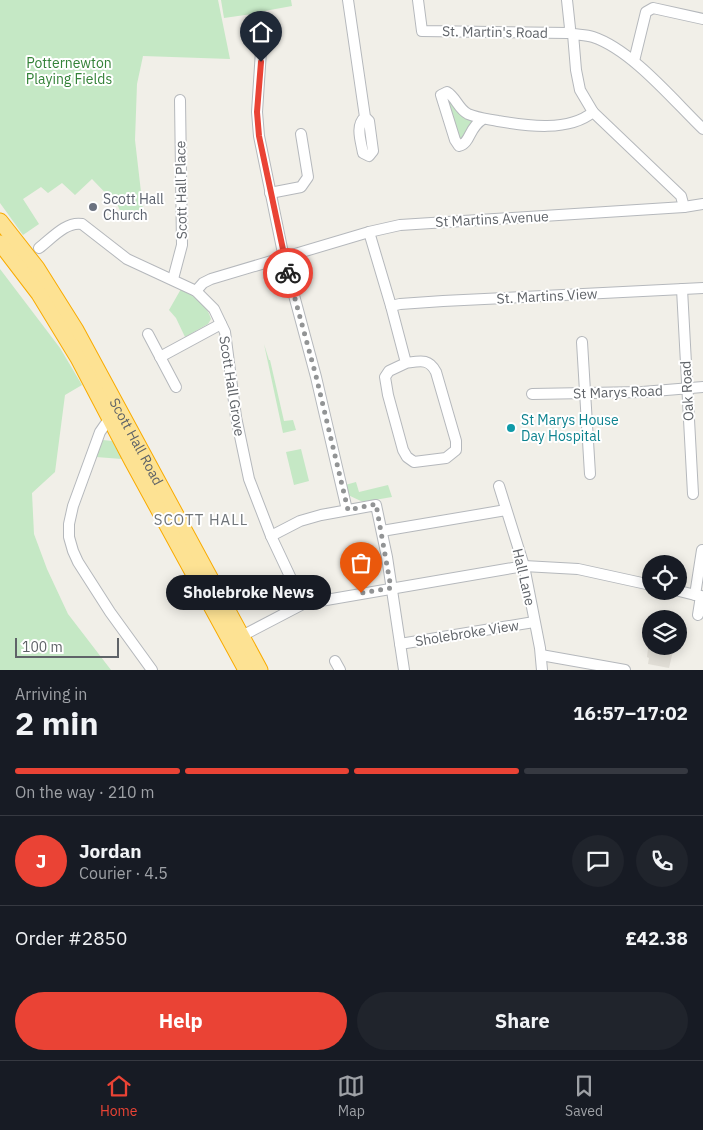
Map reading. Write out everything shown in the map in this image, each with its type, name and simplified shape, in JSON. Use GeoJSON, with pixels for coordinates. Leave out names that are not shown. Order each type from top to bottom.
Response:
{"type":"FeatureCollection","features":[{"type":"Feature","properties":{"kind":"highway","name":"Scott Hall Road"},"geometry":{"type":"LineString","coordinates":[[2,231],[29,257],[44,290],[76,330],[115,415],[236,639],[260,670]]}},
{"type":"Feature","properties":{"kind":"highway","name":"Scott Hall Road"},"geometry":{"type":"LineString","coordinates":[[236,639],[246,670]]}},
{"type":"Feature","properties":{"kind":"street"},"geometry":{"type":"LineString","coordinates":[[348,0],[365,117]]}},
{"type":"Feature","properties":{"kind":"street","name":"St. Martin's Road"},"geometry":{"type":"LineString","coordinates":[[418,0],[422,31],[571,33],[598,39],[634,62],[703,129]]}},
{"type":"Feature","properties":{"kind":"street"},"geometry":{"type":"LineString","coordinates":[[567,0],[580,90],[592,112],[681,196],[684,206]]}},
{"type":"Feature","properties":{"kind":"street"},"geometry":{"type":"LineString","coordinates":[[634,62],[648,9],[653,8],[703,19]]}},
{"type":"Feature","properties":{"kind":"street"},"geometry":{"type":"LineString","coordinates":[[261,51],[257,112],[259,136],[284,258],[316,376],[348,510]]}},
{"type":"Feature","properties":{"kind":"street"},"geometry":{"type":"LineString","coordinates":[[483,118],[471,129],[468,141],[464,145],[459,146],[455,140],[441,95],[447,92],[451,94],[464,111],[483,118],[532,126],[548,126],[585,118],[592,112]]}},
{"type":"Feature","properties":{"kind":"street","name":"Scott Hall Place"},"geometry":{"type":"LineString","coordinates":[[172,279],[182,245],[180,100]]}},
{"type":"Feature","properties":{"kind":"street"},"geometry":{"type":"LineString","coordinates":[[270,193],[301,187],[308,177],[301,134]]}},
{"type":"Feature","properties":{"kind":"street","name":"St Martins Avenue"},"geometry":{"type":"LineString","coordinates":[[196,291],[203,283],[211,279],[369,232],[400,225],[703,204]]}},
{"type":"Feature","properties":{"kind":"street","name":"Scott Hall Grove"},"geometry":{"type":"LineString","coordinates":[[39,248],[68,226],[82,224],[128,259],[196,291],[214,309],[225,332],[236,417],[249,479],[271,536],[303,604]]}},
{"type":"Feature","properties":{"kind":"street"},"geometry":{"type":"LineString","coordinates":[[369,232],[406,363]]}},
{"type":"Feature","properties":{"kind":"street","name":"St. Martins View"},"geometry":{"type":"LineString","coordinates":[[391,306],[426,302],[703,288]]}},
{"type":"Feature","properties":{"kind":"street","name":"Oak Road"},"geometry":{"type":"LineString","coordinates":[[682,289],[693,494]]}},
{"type":"Feature","properties":{"kind":"street"},"geometry":{"type":"LineString","coordinates":[[160,357],[221,324]]}},
{"type":"Feature","properties":{"kind":"street"},"geometry":{"type":"LineString","coordinates":[[148,334],[176,387]]}},
{"type":"Feature","properties":{"kind":"street"},"geometry":{"type":"LineString","coordinates":[[582,342],[590,474]]}},
{"type":"Feature","properties":{"kind":"street"},"geometry":{"type":"LineString","coordinates":[[427,362],[432,364],[436,372],[456,441],[456,450],[446,458],[414,462],[407,457],[403,450],[385,377],[390,371],[406,363],[427,362]]}},
{"type":"Feature","properties":{"kind":"street","name":"St Marys Road"},"geometry":{"type":"LineString","coordinates":[[532,394],[642,392],[703,387]]}},
{"type":"Feature","properties":{"kind":"street"},"geometry":{"type":"LineString","coordinates":[[115,415],[100,432],[79,490],[69,524],[69,537],[72,551],[78,562],[110,612],[152,670]]}},
{"type":"Feature","properties":{"kind":"street","name":"Hall Lane"},"geometry":{"type":"LineString","coordinates":[[499,486],[524,566],[541,655],[542,670]]}},
{"type":"Feature","properties":{"kind":"street"},"geometry":{"type":"LineString","coordinates":[[271,536],[300,522],[321,515],[376,504],[404,670]]}},
{"type":"Feature","properties":{"kind":"street"},"geometry":{"type":"LineString","coordinates":[[382,531],[506,510]]}},
{"type":"Feature","properties":{"kind":"street"},"geometry":{"type":"LineString","coordinates":[[698,615],[702,550]]}},
{"type":"Feature","properties":{"kind":"street"},"geometry":{"type":"LineString","coordinates":[[236,639],[303,604],[524,566],[578,569],[642,583]]}},
{"type":"Feature","properties":{"kind":"street"},"geometry":{"type":"LineString","coordinates":[[687,593],[700,596]]}},
{"type":"Feature","properties":{"kind":"street","name":"Sholebroke View"},"geometry":{"type":"LineString","coordinates":[[400,644],[534,622]]}},
{"type":"Feature","properties":{"kind":"street"},"geometry":{"type":"LineString","coordinates":[[541,655],[625,670]]}},
{"type":"Feature","properties":{"kind":"shaded area"},"geometry":{"type":"Polygon","coordinates":[[[647,655],[672,655],[669,668],[648,664],[649,658],[647,655]]]}},
{"type":"Feature","properties":{"kind":"green space","name":"Potternewton Playing Fields"},"geometry":{"type":"Polygon","coordinates":[[[0,0],[218,0],[230,59],[143,56],[137,84],[135,140],[144,218],[125,217],[118,206],[92,179],[75,195],[62,183],[48,193],[41,187],[23,199],[39,224],[23,235],[0,203],[0,0]]]}},
{"type":"Feature","properties":{"kind":"green space"},"geometry":{"type":"Polygon","coordinates":[[[221,0],[291,0],[292,6],[259,12],[264,46],[257,47],[252,14],[224,18],[221,0]]]}},
{"type":"Feature","properties":{"kind":"green space"},"geometry":{"type":"Polygon","coordinates":[[[445,95],[473,120],[467,134],[458,142],[445,95]]]}},
{"type":"Feature","properties":{"kind":"green space"},"geometry":{"type":"Polygon","coordinates":[[[0,269],[60,348],[82,385],[65,395],[55,472],[32,493],[34,534],[47,569],[68,614],[111,670],[0,670],[0,269]]]}},
{"type":"Feature","properties":{"kind":"green space"},"geometry":{"type":"Polygon","coordinates":[[[181,289],[203,305],[211,319],[208,324],[185,337],[176,318],[169,310],[181,289]]]}},
{"type":"Feature","properties":{"kind":"green space"},"geometry":{"type":"Polygon","coordinates":[[[264,344],[270,360],[284,421],[293,420],[296,430],[283,433],[264,344]]]}},
{"type":"Feature","properties":{"kind":"green space"},"geometry":{"type":"Polygon","coordinates":[[[103,440],[112,441],[122,459],[96,457],[103,440]]]}},
{"type":"Feature","properties":{"kind":"green space"},"geometry":{"type":"Polygon","coordinates":[[[301,449],[309,481],[294,485],[286,452],[301,449]]]}},
{"type":"Feature","properties":{"kind":"green space"},"geometry":{"type":"Polygon","coordinates":[[[356,482],[359,492],[388,485],[392,497],[363,502],[348,495],[345,485],[356,482]]]}},
{"type":"Feature","properties":{"kind":"way so far"},"geometry":{"type":"LineString","coordinates":[[288,273],[316,376],[348,510],[376,504],[391,588],[361,593]]}},
{"type":"Feature","properties":{"kind":"place","name":"Scott Hall Church"},"geometry":{"type":"Point","coordinates":[93,207]}},
{"type":"Feature","properties":{"kind":"place","name":"St Marys House Day Hospital"},"geometry":{"type":"Point","coordinates":[511,428]}},
{"type":"Feature","properties":{"kind":"place","name":"Sholebroke News"},"geometry":{"type":"Point","coordinates":[361,593]}},
{"type":"Feature","properties":{"kind":"district","name":"SCOTT HALL"},"geometry":{"type":"Point","coordinates":[201,520]}},
{"type":"Feature","properties":{"kind":"route"},"geometry":{"type":"LineString","coordinates":[[261,62],[257,112],[259,136],[288,273]]}}]}
